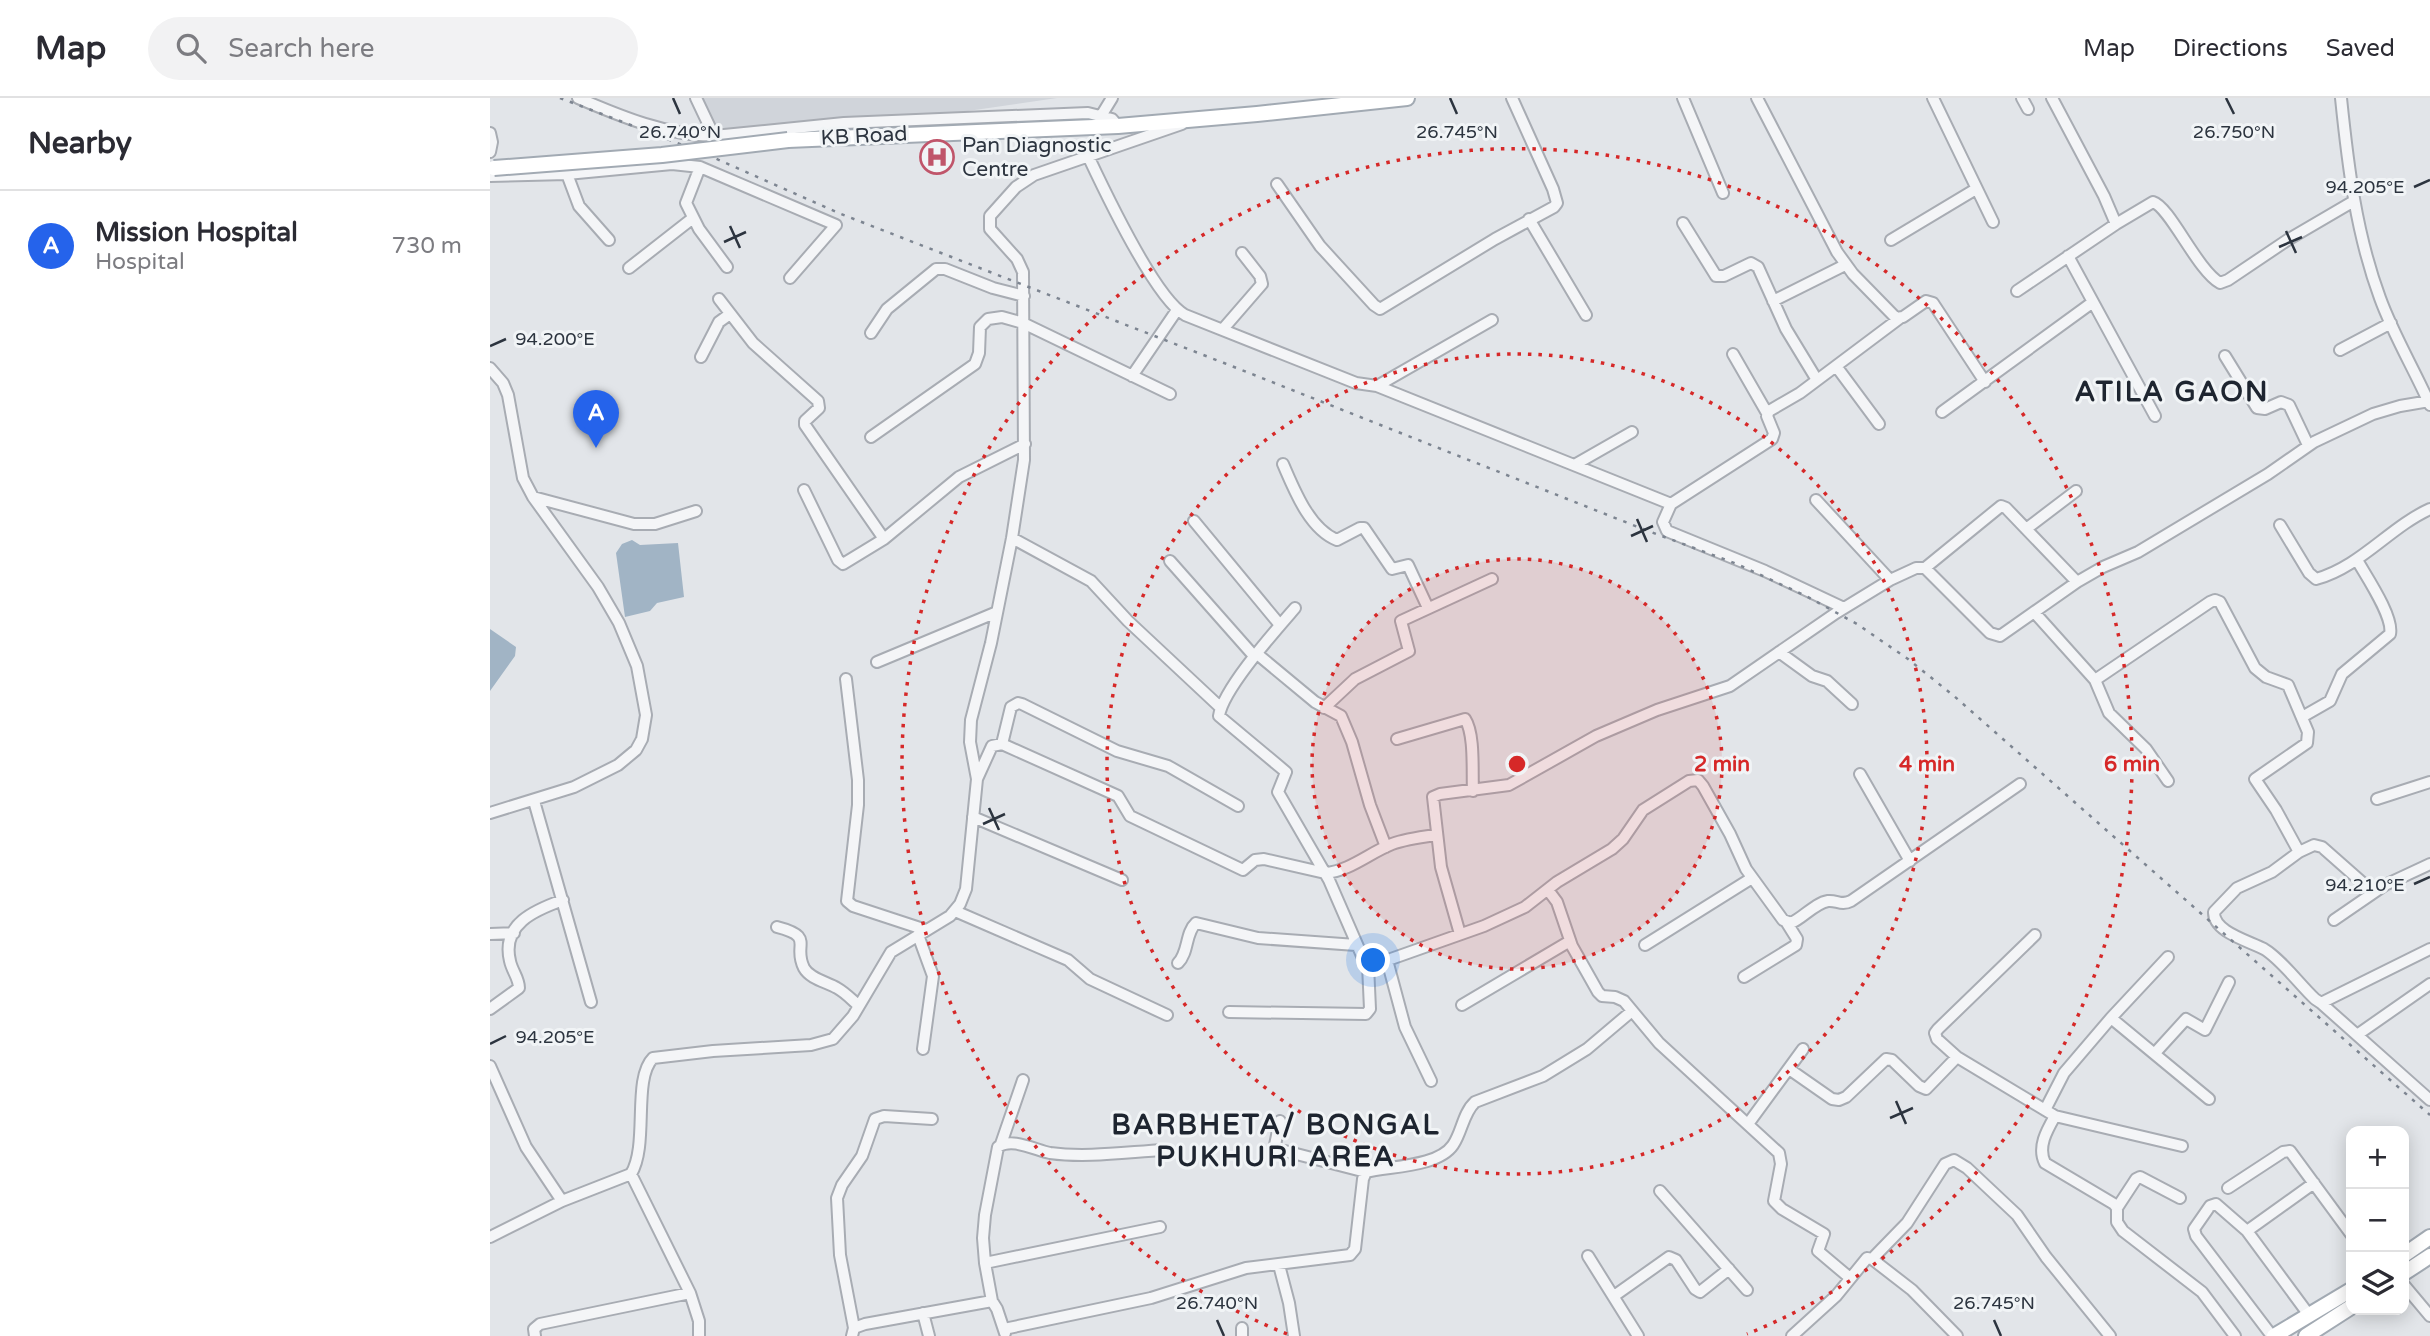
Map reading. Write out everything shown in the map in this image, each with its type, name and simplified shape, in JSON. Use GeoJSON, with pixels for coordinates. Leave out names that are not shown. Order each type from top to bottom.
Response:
{"type":"FeatureCollection","features":[{"type":"Feature","properties":{"kind":"main road","name":"KB Road"},"geometry":{"type":"LineString","coordinates":[[490,168],[662,155],[788,140],[1118,127],[1407,98]]}},
{"type":"Feature","properties":{"kind":"main road"},"geometry":{"type":"LineString","coordinates":[[2408,1252],[2430,1237]]}},
{"type":"Feature","properties":{"kind":"main road"},"geometry":{"type":"LineString","coordinates":[[2409,1261],[2430,1248]]}},
{"type":"Feature","properties":{"kind":"main road"},"geometry":{"type":"LineString","coordinates":[[2409,1270],[2430,1256]]}},
{"type":"Feature","properties":{"kind":"main road"},"geometry":{"type":"LineString","coordinates":[[2273,1336],[2346,1293]]}},
{"type":"Feature","properties":{"kind":"main road"},"geometry":{"type":"LineString","coordinates":[[2288,1336],[2346,1300]]}},
{"type":"Feature","properties":{"kind":"main road"},"geometry":{"type":"LineString","coordinates":[[2306,1336],[2346,1310]]}},
{"type":"Feature","properties":{"kind":"street"},"geometry":{"type":"LineString","coordinates":[[578,98],[667,131],[714,136],[844,122],[1088,113],[1112,119],[1118,127]]}},
{"type":"Feature","properties":{"kind":"street"},"geometry":{"type":"LineString","coordinates":[[696,98],[714,136]]}},
{"type":"Feature","properties":{"kind":"street"},"geometry":{"type":"LineString","coordinates":[[1101,116],[1112,98]]}},
{"type":"Feature","properties":{"kind":"street"},"geometry":{"type":"LineString","coordinates":[[1277,184],[1328,255],[1380,309],[1554,206],[1557,197],[1512,98]]}},
{"type":"Feature","properties":{"kind":"street"},"geometry":{"type":"LineString","coordinates":[[1683,98],[1723,193]]}},
{"type":"Feature","properties":{"kind":"street"},"geometry":{"type":"LineString","coordinates":[[1757,98],[1846,265],[1892,316],[1900,318]]}},
{"type":"Feature","properties":{"kind":"street"},"geometry":{"type":"LineString","coordinates":[[1933,98],[1993,222]]}},
{"type":"Feature","properties":{"kind":"street"},"geometry":{"type":"LineString","coordinates":[[2022,98],[2028,110]]}},
{"type":"Feature","properties":{"kind":"street"},"geometry":{"type":"LineString","coordinates":[[2052,98],[2101,189],[2116,224]]}},
{"type":"Feature","properties":{"kind":"street"},"geometry":{"type":"LineString","coordinates":[[1925,568],[1995,636],[2004,634],[2077,582],[2138,552],[2268,474],[2308,445],[2373,414],[2429,402],[2380,298],[2365,251],[2354,201],[2341,98]]}},
{"type":"Feature","properties":{"kind":"street"},"geometry":{"type":"LineString","coordinates":[[977,779],[970,742],[971,720],[991,643],[1012,538],[1025,444],[1023,272],[1013,253],[990,229],[990,216],[1024,181],[1047,170],[1195,120]]}},
{"type":"Feature","properties":{"kind":"street"},"geometry":{"type":"LineString","coordinates":[[490,133],[490,152]]}},
{"type":"Feature","properties":{"kind":"street"},"geometry":{"type":"LineString","coordinates":[[1089,158],[1125,229],[1164,294],[1177,310],[1356,383],[1377,386],[1671,504]]}},
{"type":"Feature","properties":{"kind":"street"},"geometry":{"type":"LineString","coordinates":[[490,176],[567,174],[672,164],[700,167],[836,225],[790,278]]}},
{"type":"Feature","properties":{"kind":"street"},"geometry":{"type":"LineString","coordinates":[[700,167],[686,199],[693,219],[727,267]]}},
{"type":"Feature","properties":{"kind":"street"},"geometry":{"type":"LineString","coordinates":[[567,174],[579,206],[609,240]]}},
{"type":"Feature","properties":{"kind":"street"},"geometry":{"type":"LineString","coordinates":[[1891,240],[1976,190]]}},
{"type":"Feature","properties":{"kind":"street"},"geometry":{"type":"LineString","coordinates":[[2017,291],[2150,204],[2157,203],[2208,272],[2220,282],[2228,280],[2289,239],[2354,201]]}},
{"type":"Feature","properties":{"kind":"street"},"geometry":{"type":"LineString","coordinates":[[628,268],[693,219]]}},
{"type":"Feature","properties":{"kind":"street"},"geometry":{"type":"LineString","coordinates":[[1530,219],[1586,315]]}},
{"type":"Feature","properties":{"kind":"street"},"geometry":{"type":"LineString","coordinates":[[1683,223],[1716,276],[1720,277],[1751,263],[1755,264],[1793,342],[1817,380]]}},
{"type":"Feature","properties":{"kind":"street"},"geometry":{"type":"LineString","coordinates":[[1223,329],[1262,284],[1260,276],[1241,253]]}},
{"type":"Feature","properties":{"kind":"street"},"geometry":{"type":"LineString","coordinates":[[2068,256],[2155,416]]}},
{"type":"Feature","properties":{"kind":"street"},"geometry":{"type":"LineString","coordinates":[[1773,301],[1846,265]]}},
{"type":"Feature","properties":{"kind":"street"},"geometry":{"type":"LineString","coordinates":[[871,333],[887,309],[936,269],[945,269],[987,286],[1024,296]]}},
{"type":"Feature","properties":{"kind":"street"},"geometry":{"type":"LineString","coordinates":[[719,299],[753,343],[815,397],[818,408],[805,421],[805,425],[884,539]]}},
{"type":"Feature","properties":{"kind":"street"},"geometry":{"type":"LineString","coordinates":[[1767,413],[1800,393],[1900,318],[1930,300],[1984,382]]}},
{"type":"Feature","properties":{"kind":"street"},"geometry":{"type":"LineString","coordinates":[[1942,412],[2093,302]]}},
{"type":"Feature","properties":{"kind":"street"},"geometry":{"type":"LineString","coordinates":[[1132,376],[1177,310]]}},
{"type":"Feature","properties":{"kind":"street"},"geometry":{"type":"LineString","coordinates":[[701,357],[719,322],[730,314]]}},
{"type":"Feature","properties":{"kind":"street"},"geometry":{"type":"LineString","coordinates":[[871,437],[975,364],[979,353],[980,327],[983,322],[994,317],[1023,324],[1170,394]]}},
{"type":"Feature","properties":{"kind":"street"},"geometry":{"type":"LineString","coordinates":[[1377,386],[1492,320]]}},
{"type":"Feature","properties":{"kind":"street"},"geometry":{"type":"LineString","coordinates":[[2340,350],[2391,323]]}},
{"type":"Feature","properties":{"kind":"street"},"geometry":{"type":"LineString","coordinates":[[1733,354],[1767,413],[1774,433],[1772,439],[1671,504],[1662,522],[1667,531],[1765,571],[1843,608]]}},
{"type":"Feature","properties":{"kind":"street"},"geometry":{"type":"LineString","coordinates":[[2225,356],[2257,408],[2264,409],[2281,402],[2289,405],[2308,445]]}},
{"type":"Feature","properties":{"kind":"street"},"geometry":{"type":"LineString","coordinates":[[1836,366],[1879,424]]}},
{"type":"Feature","properties":{"kind":"street"},"geometry":{"type":"LineString","coordinates":[[490,368],[503,383],[508,395],[523,478],[533,497],[598,587],[619,623],[637,666],[646,715],[642,739],[636,750],[618,765],[574,787],[490,813]]}},
{"type":"Feature","properties":{"kind":"street"},"geometry":{"type":"LineString","coordinates":[[1576,464],[1632,432]]}},
{"type":"Feature","properties":{"kind":"street"},"geometry":{"type":"LineString","coordinates":[[804,490],[840,564],[847,563],[884,539],[959,477],[1025,444]]}},
{"type":"Feature","properties":{"kind":"street"},"geometry":{"type":"LineString","coordinates":[[1283,464],[1304,509],[1331,537],[1337,540],[1364,528],[1392,569],[1408,565],[1428,608]]}},
{"type":"Feature","properties":{"kind":"street"},"geometry":{"type":"LineString","coordinates":[[2026,529],[2076,491]]}},
{"type":"Feature","properties":{"kind":"street"},"geometry":{"type":"LineString","coordinates":[[533,497],[634,524],[655,524],[696,511]]}},
{"type":"Feature","properties":{"kind":"street"},"geometry":{"type":"LineString","coordinates":[[1816,500],[1889,580]]}},
{"type":"Feature","properties":{"kind":"street"},"geometry":{"type":"LineString","coordinates":[[1460,934],[1443,874],[1433,797],[1509,785],[1596,736],[1657,710],[1730,686],[1843,608],[1889,580],[1916,568],[1925,568],[2001,506],[2006,508],[2077,582]]}},
{"type":"Feature","properties":{"kind":"street"},"geometry":{"type":"LineString","coordinates":[[2280,525],[2313,578],[2321,578],[2357,559],[2417,515],[2430,509]]}},
{"type":"Feature","properties":{"kind":"street"},"geometry":{"type":"LineString","coordinates":[[1194,521],[1280,625]]}},
{"type":"Feature","properties":{"kind":"street"},"geometry":{"type":"LineString","coordinates":[[1012,538],[1091,581],[1128,621],[1221,708]]}},
{"type":"Feature","properties":{"kind":"street"},"geometry":{"type":"LineString","coordinates":[[2302,716],[2330,701],[2342,674],[2390,634],[2388,617],[2357,559]]}},
{"type":"Feature","properties":{"kind":"street"},"geometry":{"type":"LineString","coordinates":[[1170,561],[1255,654],[1324,708],[1336,712],[1344,722],[1386,847]]}},
{"type":"Feature","properties":{"kind":"street"},"geometry":{"type":"LineString","coordinates":[[1324,708],[1355,679],[1407,653],[1410,647],[1402,621],[1492,579]]}},
{"type":"Feature","properties":{"kind":"street"},"geometry":{"type":"LineString","coordinates":[[2095,680],[2216,600],[2220,602],[2255,668],[2266,677],[2288,685],[2309,737],[2307,743],[2255,779],[2299,852]]}},
{"type":"Feature","properties":{"kind":"street"},"geometry":{"type":"LineString","coordinates":[[1229,1012],[1366,1014],[1370,1009],[1368,965],[1363,960],[1325,873],[1278,792],[1286,772],[1221,719],[1218,713],[1255,654],[1295,608]]}},
{"type":"Feature","properties":{"kind":"street"},"geometry":{"type":"LineString","coordinates":[[877,662],[997,612]]}},
{"type":"Feature","properties":{"kind":"street"},"geometry":{"type":"LineString","coordinates":[[2034,612],[2095,680],[2109,713],[2146,749],[2168,781]]}},
{"type":"Feature","properties":{"kind":"street"},"geometry":{"type":"LineString","coordinates":[[1779,652],[1812,676],[1827,681],[1852,704]]}},
{"type":"Feature","properties":{"kind":"street"},"geometry":{"type":"LineString","coordinates":[[846,679],[858,780],[858,805],[847,901],[853,906],[922,932]]}},
{"type":"Feature","properties":{"kind":"street"},"geometry":{"type":"LineString","coordinates":[[1002,744],[1012,707],[1018,703],[1022,704],[1117,751],[1161,763],[1238,806]]}},
{"type":"Feature","properties":{"kind":"street"},"geometry":{"type":"LineString","coordinates":[[1397,739],[1465,719],[1470,735],[1473,791]]}},
{"type":"Feature","properties":{"kind":"street"},"geometry":{"type":"LineString","coordinates":[[687,1336],[699,1334],[699,1321],[690,1293],[631,1174],[638,1153],[645,1072],[653,1058],[820,1044],[839,1034],[891,952],[955,911],[966,889],[977,779],[992,746],[1002,744],[1118,796],[1129,816],[1243,870],[1255,860],[1264,859],[1325,873],[1353,864],[1386,847],[1436,835]]}},
{"type":"Feature","properties":{"kind":"street"},"geometry":{"type":"LineString","coordinates":[[1860,774],[1910,861]]}},
{"type":"Feature","properties":{"kind":"street"},"geometry":{"type":"LineString","coordinates":[[1368,965],[1505,917],[1536,900],[1557,881],[1618,844],[1643,810],[1698,780],[1752,878],[1797,939],[1796,945],[1744,977]]}},
{"type":"Feature","properties":{"kind":"street"},"geometry":{"type":"LineString","coordinates":[[2377,799],[2430,782]]}},
{"type":"Feature","properties":{"kind":"street"},"geometry":{"type":"LineString","coordinates":[[1787,923],[1794,922],[1826,901],[1847,903],[2020,784]]}},
{"type":"Feature","properties":{"kind":"street"},"geometry":{"type":"LineString","coordinates":[[534,801],[591,1002]]}},
{"type":"Feature","properties":{"kind":"street"},"geometry":{"type":"LineString","coordinates":[[973,817],[1122,880]]}},
{"type":"Feature","properties":{"kind":"street"},"geometry":{"type":"LineString","coordinates":[[2373,892],[2322,848],[2314,845],[2299,852],[2272,872],[2237,888],[2213,916],[2218,924],[2236,936],[2268,952],[2430,1100]]}},
{"type":"Feature","properties":{"kind":"street"},"geometry":{"type":"LineString","coordinates":[[2334,920],[2373,892],[2430,864]]}},
{"type":"Feature","properties":{"kind":"street"},"geometry":{"type":"LineString","coordinates":[[1646,945],[1752,878]]}},
{"type":"Feature","properties":{"kind":"street"},"geometry":{"type":"LineString","coordinates":[[1548,890],[1557,902],[1570,941],[1598,992],[1602,996],[1620,998],[1659,1043],[1779,1153],[1781,1158],[1774,1200],[1782,1209],[1824,1234],[1818,1251],[1850,1278]]}},
{"type":"Feature","properties":{"kind":"street"},"geometry":{"type":"LineString","coordinates":[[490,1009],[519,988],[508,946],[514,933],[532,912],[563,900]]}},
{"type":"Feature","properties":{"kind":"street"},"geometry":{"type":"LineString","coordinates":[[955,911],[1068,961],[1090,979],[1167,1015]]}},
{"type":"Feature","properties":{"kind":"street"},"geometry":{"type":"LineString","coordinates":[[1178,963],[1184,957],[1191,927],[1196,923],[1258,938],[1356,945]]}},
{"type":"Feature","properties":{"kind":"street"},"geometry":{"type":"LineString","coordinates":[[778,927],[792,930],[798,935],[802,944],[803,964],[808,973],[862,1001]]}},
{"type":"Feature","properties":{"kind":"street"},"geometry":{"type":"LineString","coordinates":[[922,932],[933,976],[923,1049]]}},
{"type":"Feature","properties":{"kind":"street"},"geometry":{"type":"LineString","coordinates":[[490,934],[514,933]]}},
{"type":"Feature","properties":{"kind":"street"},"geometry":{"type":"LineString","coordinates":[[2035,935],[1935,1033],[1937,1039],[1957,1057],[2050,1113],[2182,1146]]}},
{"type":"Feature","properties":{"kind":"street"},"geometry":{"type":"LineString","coordinates":[[1462,1005],[1570,941]]}},
{"type":"Feature","properties":{"kind":"street"},"geometry":{"type":"LineString","coordinates":[[2321,1003],[2430,949]]}},
{"type":"Feature","properties":{"kind":"street"},"geometry":{"type":"LineString","coordinates":[[2117,1208],[2045,1163],[2042,1156],[2044,1140],[2064,1073],[2168,957]]}},
{"type":"Feature","properties":{"kind":"street"},"geometry":{"type":"LineString","coordinates":[[1387,960],[1405,1027],[1431,1081]]}},
{"type":"Feature","properties":{"kind":"street"},"geometry":{"type":"LineString","coordinates":[[2155,1053],[2186,1019],[2203,1030],[2206,1029],[2230,982]]}},
{"type":"Feature","properties":{"kind":"street"},"geometry":{"type":"LineString","coordinates":[[2357,1035],[2430,984]]}},
{"type":"Feature","properties":{"kind":"street"},"geometry":{"type":"LineString","coordinates":[[1280,1121],[1275,1144],[1277,1149],[1366,1172],[1424,1161],[1442,1155],[1454,1145],[1470,1107],[1475,1102],[1543,1076],[1587,1049],[1632,1012]]}},
{"type":"Feature","properties":{"kind":"street"},"geometry":{"type":"LineString","coordinates":[[2111,1018],[2209,1098]]}},
{"type":"Feature","properties":{"kind":"street"},"geometry":{"type":"LineString","coordinates":[[1748,1124],[1803,1049]]}},
{"type":"Feature","properties":{"kind":"street"},"geometry":{"type":"LineString","coordinates":[[1788,1069],[1832,1099],[1839,1100],[1846,1097],[1886,1059],[1892,1060],[1919,1086],[1926,1089],[1957,1057]]}},
{"type":"Feature","properties":{"kind":"street"},"geometry":{"type":"LineString","coordinates":[[490,1066],[526,1147],[562,1201]]}},
{"type":"Feature","properties":{"kind":"street"},"geometry":{"type":"LineString","coordinates":[[1023,1080],[1001,1144],[996,1151],[985,1215],[985,1263],[992,1301],[1005,1333],[1151,1298],[1246,1268],[1345,1257],[1355,1249],[1366,1172]]}},
{"type":"Feature","properties":{"kind":"street"},"geometry":{"type":"LineString","coordinates":[[932,1119],[884,1116],[876,1119],[862,1156],[836,1198],[841,1255],[853,1332],[923,1313],[992,1301]]}},
{"type":"Feature","properties":{"kind":"street"},"geometry":{"type":"LineString","coordinates":[[1001,1144],[1009,1143],[1050,1153],[1164,1150]]}},
{"type":"Feature","properties":{"kind":"street"},"geometry":{"type":"LineString","coordinates":[[2228,1188],[2287,1150],[2293,1153],[2346,1227]]}},
{"type":"Feature","properties":{"kind":"street"},"geometry":{"type":"LineString","coordinates":[[1792,1336],[1836,1296],[1864,1260],[1872,1259],[1907,1223],[1945,1164],[1954,1160],[1967,1168],[2017,1215],[2110,1336]]}},
{"type":"Feature","properties":{"kind":"street"},"geometry":{"type":"LineString","coordinates":[[490,1237],[562,1201],[631,1174]]}},
{"type":"Feature","properties":{"kind":"street"},"geometry":{"type":"LineString","coordinates":[[2180,1198],[2143,1178],[2138,1178],[2117,1208],[2117,1222],[2123,1231],[2202,1292],[2235,1336]]}},
{"type":"Feature","properties":{"kind":"street"},"geometry":{"type":"LineString","coordinates":[[2247,1231],[2315,1183]]}},
{"type":"Feature","properties":{"kind":"street"},"geometry":{"type":"LineString","coordinates":[[1660,1191],[1748,1290]]}},
{"type":"Feature","properties":{"kind":"street"},"geometry":{"type":"LineString","coordinates":[[2273,1336],[2196,1236],[2194,1229],[2210,1206],[2216,1204],[2247,1231],[2309,1315]]}},
{"type":"Feature","properties":{"kind":"street"},"geometry":{"type":"LineString","coordinates":[[985,1263],[1160,1227]]}},
{"type":"Feature","properties":{"kind":"street"},"geometry":{"type":"LineString","coordinates":[[1588,1256],[1638,1336]]}},
{"type":"Feature","properties":{"kind":"street"},"geometry":{"type":"LineString","coordinates":[[1614,1296],[1669,1257],[1676,1260],[1695,1289],[1700,1292],[1730,1269]]}},
{"type":"Feature","properties":{"kind":"street"},"geometry":{"type":"LineString","coordinates":[[1872,1259],[1912,1290],[1957,1336]]}},
{"type":"Feature","properties":{"kind":"street"},"geometry":{"type":"LineString","coordinates":[[1279,1265],[1289,1303],[1293,1336]]}},
{"type":"Feature","properties":{"kind":"street"},"geometry":{"type":"LineString","coordinates":[[2409,1291],[2430,1316]]}},
{"type":"Feature","properties":{"kind":"street"},"geometry":{"type":"LineString","coordinates":[[535,1336],[534,1329],[540,1324],[690,1293]]}},
{"type":"Feature","properties":{"kind":"street"},"geometry":{"type":"LineString","coordinates":[[923,1313],[929,1336]]}},
{"type":"Feature","properties":{"kind":"street"},"geometry":{"type":"LineString","coordinates":[[1937,1336],[1947,1327]]}},
{"type":"Feature","properties":{"kind":"shaded area"},"geometry":{"type":"Polygon","coordinates":[[[700,98],[1057,98],[871,125],[723,140],[700,98]]]}},
{"type":"Feature","properties":{"kind":"water"},"geometry":{"type":"Polygon","coordinates":[[[632,540],[640,545],[678,543],[684,597],[657,603],[650,611],[625,617],[616,553],[622,544],[632,540]]]}},
{"type":"Feature","properties":{"kind":"water"},"geometry":{"type":"Polygon","coordinates":[[[490,629],[516,647],[515,656],[490,691],[490,629]]]}},
{"type":"Feature","properties":{"kind":"railway"},"geometry":{"type":"LineString","coordinates":[[560,98],[701,152],[841,214],[1737,564],[1806,596],[1857,624],[1908,659],[1954,696],[2430,1115]]}},
{"type":"Feature","properties":{"kind":"place","name":"Pan Diagnostic Centre"},"geometry":{"type":"Point","coordinates":[937,157]}},
{"type":"Feature","properties":{"kind":"place","name":"Mission Hospital"},"geometry":{"type":"Point","coordinates":[596,448]}},
{"type":"Feature","properties":{"kind":"district","name":"ATILA GAON"},"geometry":{"type":"Point","coordinates":[2172,392]}},
{"type":"Feature","properties":{"kind":"district","name":"BARBHETA/ BONGAL PUKHURI AREA"},"geometry":{"type":"Point","coordinates":[1276,1141]}}]}
